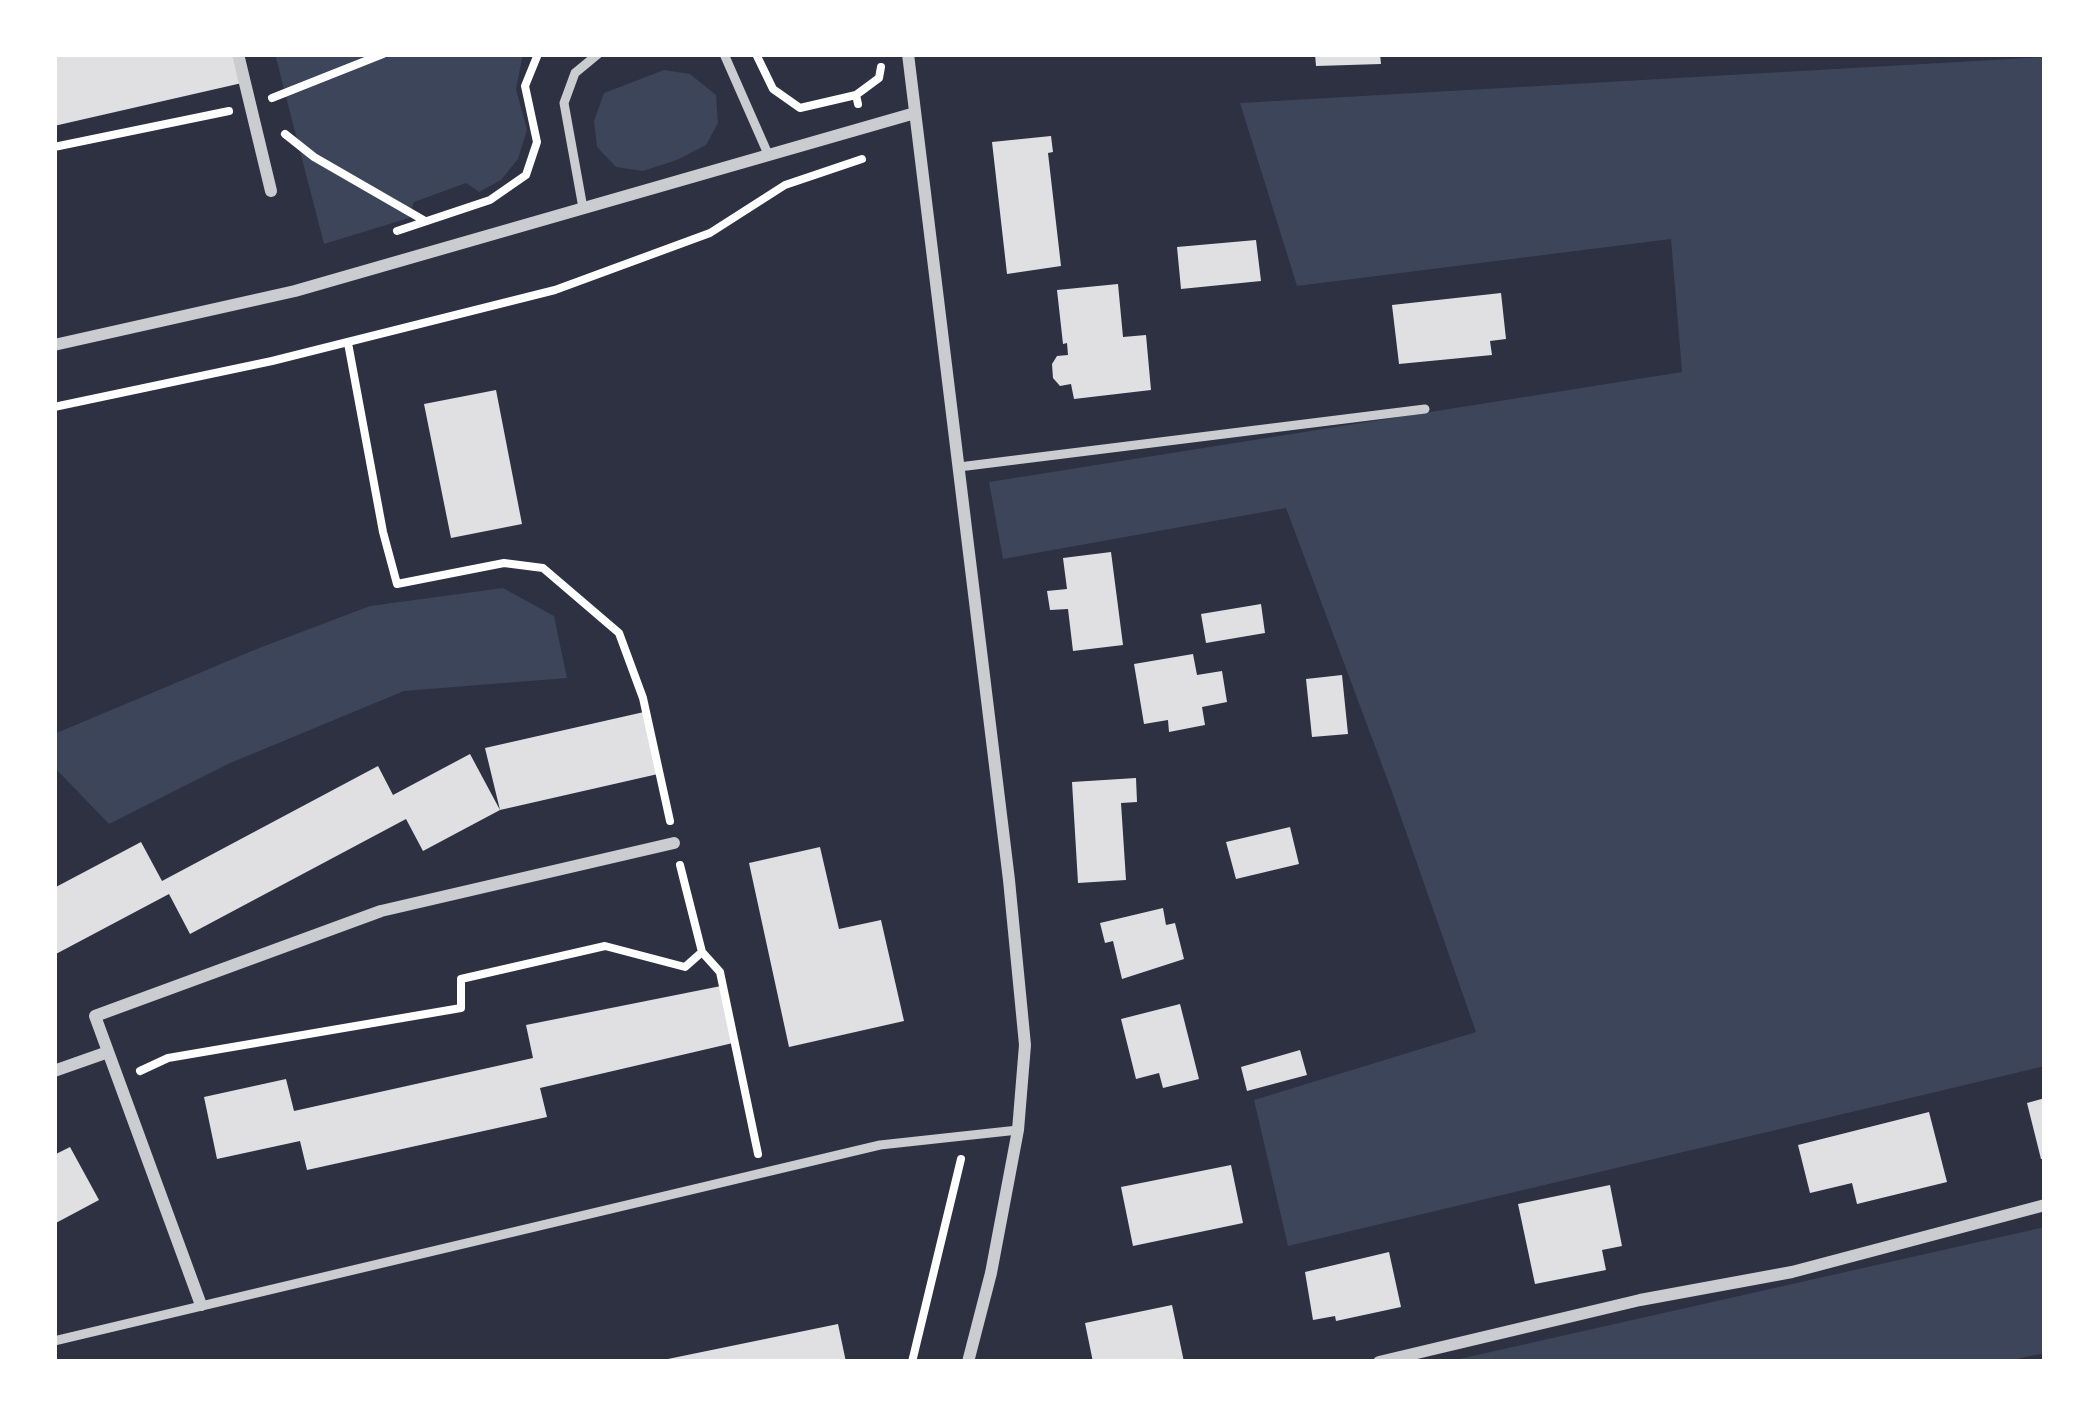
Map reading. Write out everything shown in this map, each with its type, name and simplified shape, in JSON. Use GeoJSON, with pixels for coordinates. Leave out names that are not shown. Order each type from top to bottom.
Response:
{"type":"FeatureCollection","features":[{"type":"Feature","properties":{"kind":"street"},"geometry":{"type":"LineString","coordinates":[[238,54],[271,191]]}},
{"type":"Feature","properties":{"kind":"street"},"geometry":{"type":"LineString","coordinates":[[908,54],[1025,1045],[1018,1130],[991,1273],[968,1362]]}},
{"type":"Feature","properties":{"kind":"street"},"geometry":{"type":"LineString","coordinates":[[54,345],[295,292],[915,113]]}},
{"type":"Feature","properties":{"kind":"street"},"geometry":{"type":"LineString","coordinates":[[201,1305],[95,1016],[381,910],[674,843]]}},
{"type":"Feature","properties":{"kind":"street"},"geometry":{"type":"LineString","coordinates":[[54,1071],[108,1052]]}},
{"type":"Feature","properties":{"kind":"street"},"geometry":{"type":"LineString","coordinates":[[1379,1362],[1640,1300],[1792,1272],[2045,1205]]}},
{"type":"Feature","properties":{"kind":"lane"},"geometry":{"type":"LineString","coordinates":[[583,208],[564,103],[575,73],[598,54]]}},
{"type":"Feature","properties":{"kind":"lane"},"geometry":{"type":"LineString","coordinates":[[724,54],[769,154]]}},
{"type":"Feature","properties":{"kind":"lane"},"geometry":{"type":"LineString","coordinates":[[959,467],[1425,409]]}},
{"type":"Feature","properties":{"kind":"lane"},"geometry":{"type":"LineString","coordinates":[[54,1341],[880,1145],[1018,1130]]}},
{"type":"Feature","properties":{"kind":"path"},"geometry":{"type":"LineString","coordinates":[[54,147],[251,107],[383,54]]}},
{"type":"Feature","properties":{"kind":"path"},"geometry":{"type":"LineString","coordinates":[[382,236],[490,200],[526,175],[537,142],[525,86],[538,54]]}},
{"type":"Feature","properties":{"kind":"path"},"geometry":{"type":"LineString","coordinates":[[756,54],[773,89],[800,108],[856,95],[879,78],[884,54]]}},
{"type":"Feature","properties":{"kind":"path"},"geometry":{"type":"LineString","coordinates":[[54,407],[348,344],[440,316],[555,290],[633,263],[710,233],[785,185],[879,153],[864,128],[856,95]]}},
{"type":"Feature","properties":{"kind":"path"},"geometry":{"type":"LineString","coordinates":[[251,107],[314,157],[426,221]]}},
{"type":"Feature","properties":{"kind":"path"},"geometry":{"type":"LineString","coordinates":[[348,344],[397,584],[504,563],[543,568],[619,632],[643,698],[703,952],[720,972],[761,1173]]}},
{"type":"Feature","properties":{"kind":"path"},"geometry":{"type":"LineString","coordinates":[[118,1080],[168,1058],[461,1008],[461,979],[605,946],[686,967],[703,952]]}},
{"type":"Feature","properties":{"kind":"path"},"geometry":{"type":"LineString","coordinates":[[912,1362],[965,1136]]}},
{"type":"Feature","properties":{"kind":"shaded area"},"geometry":{"type":"Polygon","coordinates":[[[275,54],[523,54],[516,89],[527,130],[518,159],[501,180],[479,192],[466,183],[414,202],[409,218],[324,244],[275,54]]]}},
{"type":"Feature","properties":{"kind":"shaded area"},"geometry":{"type":"Polygon","coordinates":[[[2045,57],[2045,1066],[1288,1246],[1254,1100],[1476,1032],[1286,508],[1003,559],[989,482],[1682,372],[1671,239],[1297,286],[1240,103],[2045,57]]]}},
{"type":"Feature","properties":{"kind":"shaded area"},"geometry":{"type":"Polygon","coordinates":[[[664,70],[690,74],[716,95],[718,123],[706,145],[677,160],[643,171],[616,167],[597,147],[594,121],[604,93],[664,70]]]}},
{"type":"Feature","properties":{"kind":"shaded area"},"geometry":{"type":"Polygon","coordinates":[[[503,588],[554,616],[567,678],[404,691],[228,764],[109,824],[54,767],[54,734],[259,648],[370,606],[503,588]]]}},
{"type":"Feature","properties":{"kind":"shaded area"},"geometry":{"type":"Polygon","coordinates":[[[2045,1227],[2045,1353],[2002,1362],[1446,1362],[2045,1227]]]}},
{"type":"Feature","properties":{"kind":"building"},"geometry":{"type":"Polygon","coordinates":[[[54,54],[235,54],[242,83],[54,126],[54,54]]]}},
{"type":"Feature","properties":{"kind":"building"},"geometry":{"type":"Polygon","coordinates":[[[1315,54],[1380,54],[1381,64],[1316,66],[1315,54]]]}},
{"type":"Feature","properties":{"kind":"building"},"geometry":{"type":"Polygon","coordinates":[[[1051,136],[1053,152],[1048,153],[1061,266],[1007,274],[992,142],[1051,136]]]}},
{"type":"Feature","properties":{"kind":"building"},"geometry":{"type":"Polygon","coordinates":[[[1256,240],[1261,281],[1181,289],[1177,247],[1256,240]]]}},
{"type":"Feature","properties":{"kind":"building"},"geometry":{"type":"Polygon","coordinates":[[[1118,284],[1123,337],[1146,335],[1151,390],[1074,399],[1071,384],[1060,386],[1053,378],[1057,356],[1068,355],[1057,290],[1118,284]]]}},
{"type":"Feature","properties":{"kind":"building"},"geometry":{"type":"Polygon","coordinates":[[[1501,293],[1506,339],[1490,341],[1492,355],[1399,364],[1392,305],[1501,293]]]}},
{"type":"Feature","properties":{"kind":"building"},"geometry":{"type":"Polygon","coordinates":[[[496,390],[522,524],[451,538],[424,404],[496,390]]]}},
{"type":"Feature","properties":{"kind":"building"},"geometry":{"type":"Polygon","coordinates":[[[1111,552],[1123,645],[1073,651],[1068,609],[1050,610],[1047,591],[1067,589],[1063,558],[1111,552]]]}},
{"type":"Feature","properties":{"kind":"building"},"geometry":{"type":"Polygon","coordinates":[[[1261,604],[1265,633],[1206,643],[1201,614],[1261,604]]]}},
{"type":"Feature","properties":{"kind":"building"},"geometry":{"type":"Polygon","coordinates":[[[1193,654],[1197,675],[1222,671],[1227,702],[1202,707],[1205,725],[1169,732],[1168,720],[1144,724],[1134,664],[1193,654]]]}},
{"type":"Feature","properties":{"kind":"building"},"geometry":{"type":"Polygon","coordinates":[[[1342,675],[1348,734],[1312,737],[1306,679],[1342,675]]]}},
{"type":"Feature","properties":{"kind":"building"},"geometry":{"type":"Polygon","coordinates":[[[644,712],[658,774],[500,810],[485,748],[644,712]]]}},
{"type":"Feature","properties":{"kind":"building"},"geometry":{"type":"Polygon","coordinates":[[[470,754],[500,810],[423,851],[406,819],[190,934],[169,894],[54,955],[54,888],[141,842],[162,881],[378,766],[393,795],[470,754]]]}},
{"type":"Feature","properties":{"kind":"building"},"geometry":{"type":"Polygon","coordinates":[[[1136,778],[1137,802],[1121,803],[1126,880],[1078,883],[1072,782],[1136,778]]]}},
{"type":"Feature","properties":{"kind":"building"},"geometry":{"type":"Polygon","coordinates":[[[1290,827],[1299,864],[1236,879],[1226,842],[1290,827]]]}},
{"type":"Feature","properties":{"kind":"building"},"geometry":{"type":"Polygon","coordinates":[[[820,847],[839,929],[881,920],[904,1021],[789,1047],[749,863],[820,847]]]}},
{"type":"Feature","properties":{"kind":"building"},"geometry":{"type":"Polygon","coordinates":[[[1163,908],[1166,925],[1175,923],[1184,959],[1122,979],[1113,941],[1105,943],[1100,923],[1163,908]]]}},
{"type":"Feature","properties":{"kind":"building"},"geometry":{"type":"Polygon","coordinates":[[[721,986],[733,1043],[540,1088],[547,1117],[307,1170],[300,1141],[217,1159],[204,1097],[286,1079],[294,1111],[533,1058],[526,1025],[721,986]]]}},
{"type":"Feature","properties":{"kind":"building"},"geometry":{"type":"Polygon","coordinates":[[[1180,1004],[1199,1079],[1163,1088],[1159,1073],[1136,1079],[1121,1019],[1180,1004]]]}},
{"type":"Feature","properties":{"kind":"building"},"geometry":{"type":"Polygon","coordinates":[[[1300,1050],[1307,1075],[1247,1091],[1241,1067],[1300,1050]]]}},
{"type":"Feature","properties":{"kind":"building"},"geometry":{"type":"Polygon","coordinates":[[[2045,1098],[2045,1159],[2041,1159],[2027,1103],[2045,1098]]]}},
{"type":"Feature","properties":{"kind":"building"},"geometry":{"type":"Polygon","coordinates":[[[1929,1112],[1947,1182],[1857,1204],[1852,1183],[1810,1193],[1798,1145],[1929,1112]]]}},
{"type":"Feature","properties":{"kind":"building"},"geometry":{"type":"Polygon","coordinates":[[[70,1147],[99,1200],[54,1224],[54,1155],[70,1147]]]}},
{"type":"Feature","properties":{"kind":"building"},"geometry":{"type":"Polygon","coordinates":[[[1231,1165],[1243,1223],[1133,1246],[1121,1187],[1231,1165]]]}},
{"type":"Feature","properties":{"kind":"building"},"geometry":{"type":"Polygon","coordinates":[[[1610,1185],[1622,1246],[1602,1250],[1606,1270],[1535,1284],[1518,1204],[1610,1185]]]}},
{"type":"Feature","properties":{"kind":"building"},"geometry":{"type":"Polygon","coordinates":[[[1389,1252],[1401,1307],[1336,1321],[1335,1316],[1313,1320],[1305,1272],[1389,1252]]]}},
{"type":"Feature","properties":{"kind":"building"},"geometry":{"type":"Polygon","coordinates":[[[1172,1305],[1184,1362],[1093,1362],[1085,1323],[1172,1305]]]}},
{"type":"Feature","properties":{"kind":"building"},"geometry":{"type":"Polygon","coordinates":[[[838,1324],[846,1362],[663,1362],[663,1360],[838,1324]]]}}]}
